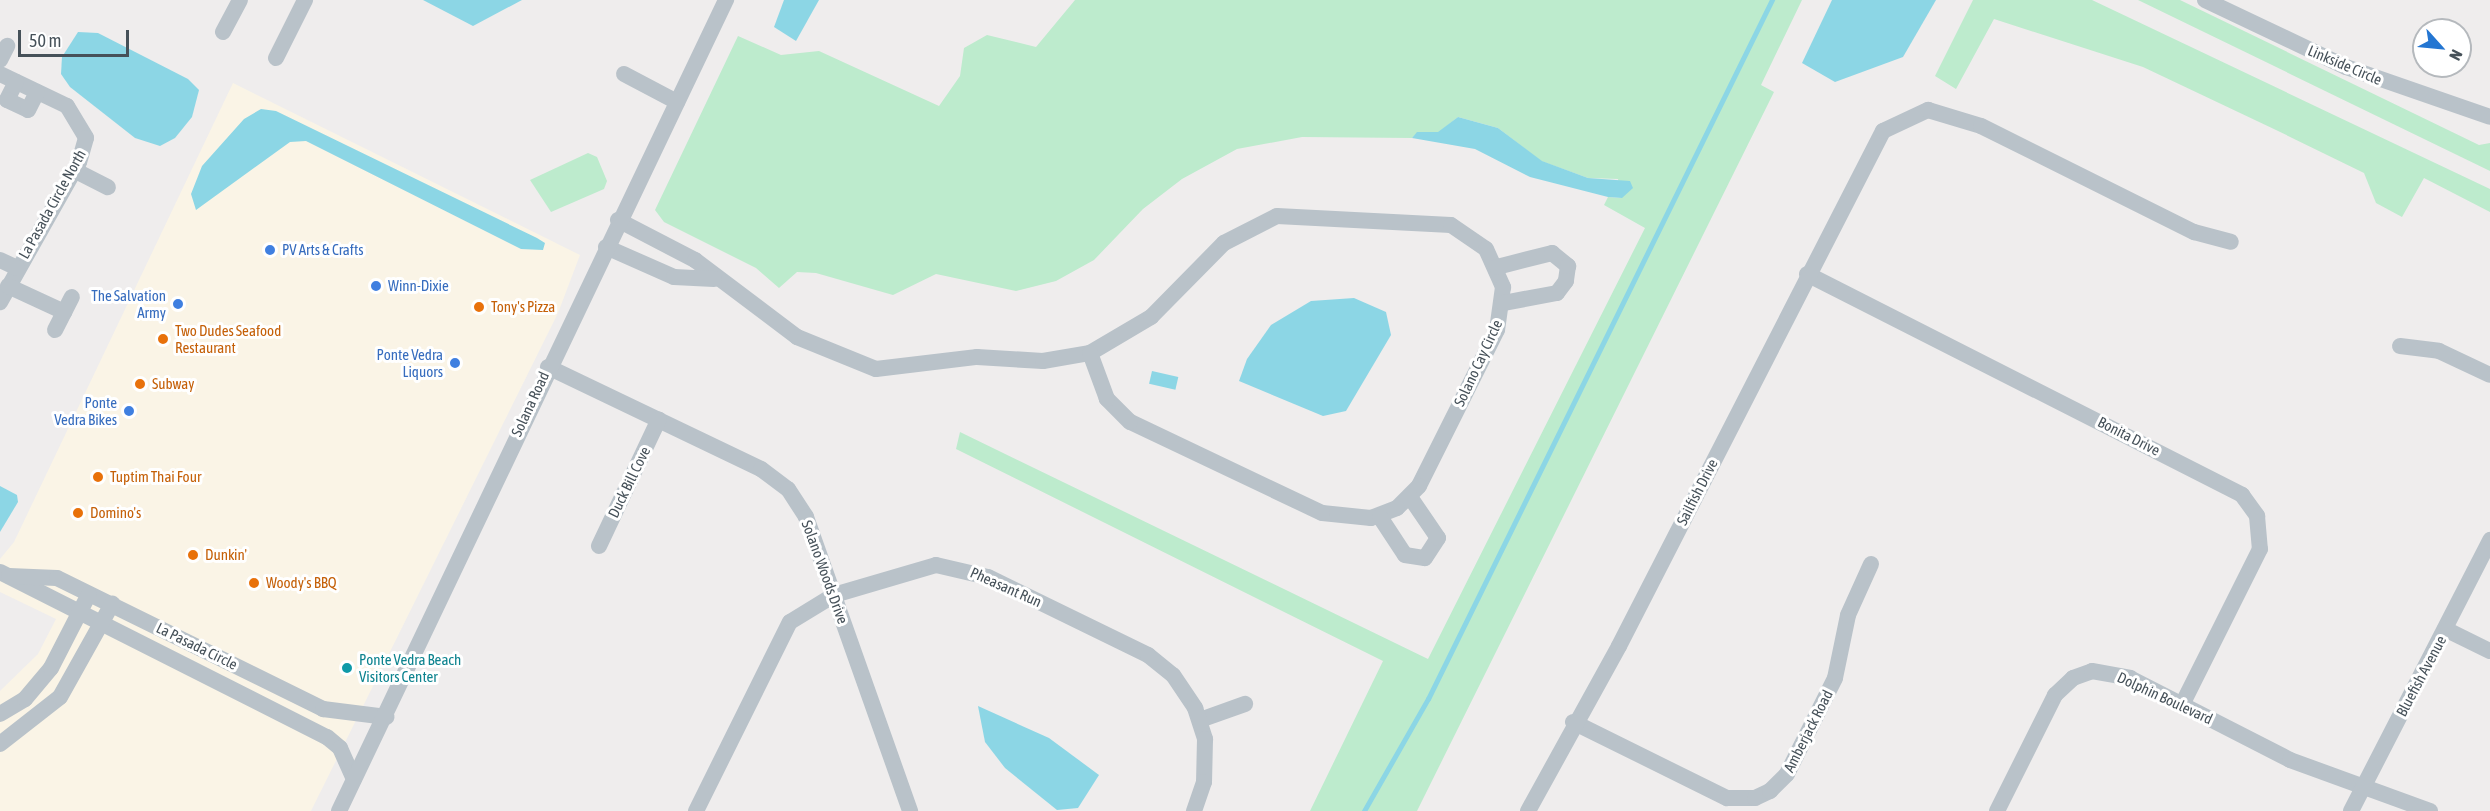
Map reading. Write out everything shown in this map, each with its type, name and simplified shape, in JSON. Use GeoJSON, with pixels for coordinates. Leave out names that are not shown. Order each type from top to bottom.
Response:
{"type":"FeatureCollection","features":[{"type":"Feature","properties":{"kind":"street"},"geometry":{"type":"LineString","coordinates":[[223,32],[240,0]]}},
{"type":"Feature","properties":{"kind":"street"},"geometry":{"type":"LineString","coordinates":[[276,58],[304,0]]}},
{"type":"Feature","properties":{"kind":"street","name":"Solana Road"},"geometry":{"type":"LineString","coordinates":[[339,811],[386,717],[618,220],[726,0]]}},
{"type":"Feature","properties":{"kind":"street","name":"Linkside Circle"},"geometry":{"type":"LineString","coordinates":[[2205,0],[2346,67],[2490,117]]}},
{"type":"Feature","properties":{"kind":"street","name":"La Pasada Circle North"},"geometry":{"type":"LineString","coordinates":[[0,74],[37,92],[77,116],[86,138],[74,170],[0,302]]}},
{"type":"Feature","properties":{"kind":"street"},"geometry":{"type":"LineString","coordinates":[[624,75],[676,102]]}},
{"type":"Feature","properties":{"kind":"street","name":"Sailfish Drive"},"geometry":{"type":"LineString","coordinates":[[1528,811],[1573,722],[1619,646],[1860,169],[1883,131],[1928,110],[1981,126],[2194,232],[2231,242]]}},
{"type":"Feature","properties":{"kind":"street"},"geometry":{"type":"LineString","coordinates":[[74,170],[108,187]]}},
{"type":"Feature","properties":{"kind":"street","name":"Solano Cay Circle"},"geometry":{"type":"LineString","coordinates":[[618,220],[695,260],[714,279],[755,301],[797,336],[876,369],[976,357],[1044,361],[1090,353],[1152,317],[1224,243],[1277,216],[1441,223],[1477,240],[1497,267],[1503,303],[1497,330],[1410,497],[1380,517]]}},
{"type":"Feature","properties":{"kind":"street","name":"Solano Cay Circle"},"geometry":{"type":"LineString","coordinates":[[606,247],[674,277],[714,279]]}},
{"type":"Feature","properties":{"kind":"street"},"geometry":{"type":"LineString","coordinates":[[1497,267],[1552,253],[1568,266],[1566,281],[1557,293],[1503,303]]}},
{"type":"Feature","properties":{"kind":"street"},"geometry":{"type":"LineString","coordinates":[[0,260],[17,268]]}},
{"type":"Feature","properties":{"kind":"street","name":"Bonita Drive"},"geometry":{"type":"LineString","coordinates":[[1807,274],[2242,495],[2257,516],[2260,549],[2182,705]]}},
{"type":"Feature","properties":{"kind":"street"},"geometry":{"type":"LineString","coordinates":[[8,286],[64,312]]}},
{"type":"Feature","properties":{"kind":"street"},"geometry":{"type":"LineString","coordinates":[[56,330],[72,297]]}},
{"type":"Feature","properties":{"kind":"street"},"geometry":{"type":"LineString","coordinates":[[2400,346],[2439,351],[2490,375]]}},
{"type":"Feature","properties":{"kind":"street"},"geometry":{"type":"LineString","coordinates":[[1090,353],[1107,399],[1131,422],[1322,513],[1358,520],[1380,517],[1405,555],[1425,558],[1438,538],[1410,497]]}},
{"type":"Feature","properties":{"kind":"street","name":"Solano Woods Drive"},"geometry":{"type":"LineString","coordinates":[[548,367],[761,469],[788,489],[806,517],[910,811]]}},
{"type":"Feature","properties":{"kind":"street","name":"Duck Bill Cove"},"geometry":{"type":"LineString","coordinates":[[599,546],[659,419]]}},
{"type":"Feature","properties":{"kind":"street","name":"Bluefish Avenue"},"geometry":{"type":"LineString","coordinates":[[2351,811],[2490,540]]}},
{"type":"Feature","properties":{"kind":"street","name":"Amberjack Road"},"geometry":{"type":"LineString","coordinates":[[1573,722],[1727,798],[1755,798],[1770,791],[1787,774],[1835,678],[1848,615],[1871,564]]}},
{"type":"Feature","properties":{"kind":"street","name":"Pheasant Run"},"geometry":{"type":"LineString","coordinates":[[696,811],[789,622],[834,595],[918,568],[967,569],[1148,655],[1173,675],[1200,720],[1206,761],[1194,811]]}},
{"type":"Feature","properties":{"kind":"street","name":"La Pasada Circle"},"geometry":{"type":"LineString","coordinates":[[4,574],[41,574],[89,594],[323,709],[386,717]]}},
{"type":"Feature","properties":{"kind":"street","name":"La Pasada Circle"},"geometry":{"type":"LineString","coordinates":[[4,574],[78,615],[327,737],[340,748],[354,779]]}},
{"type":"Feature","properties":{"kind":"street"},"geometry":{"type":"LineString","coordinates":[[0,714],[36,688],[89,594]]}},
{"type":"Feature","properties":{"kind":"street"},"geometry":{"type":"LineString","coordinates":[[0,744],[60,697],[112,604]]}},
{"type":"Feature","properties":{"kind":"street"},"geometry":{"type":"LineString","coordinates":[[2445,629],[2490,651]]}},
{"type":"Feature","properties":{"kind":"street","name":"Dolphin Boulevard"},"geometry":{"type":"LineString","coordinates":[[1996,811],[2055,695],[2073,678],[2111,673],[2182,705],[2290,760],[2365,785],[2430,811]]}},
{"type":"Feature","properties":{"kind":"street"},"geometry":{"type":"LineString","coordinates":[[1200,720],[1245,704]]}},
{"type":"Feature","properties":{"kind":"shaded area"},"geometry":{"type":"Polygon","coordinates":[[[233,83],[580,255],[558,313],[311,811],[0,811],[0,691],[38,654],[56,619],[0,592],[0,559],[14,542],[233,83]]]}},
{"type":"Feature","properties":{"kind":"green space"},"geometry":{"type":"Polygon","coordinates":[[[1075,0],[1802,0],[1761,85],[1774,92],[1417,811],[1310,811],[1383,661],[956,449],[960,432],[1428,659],[1645,228],[1604,205],[1608,197],[1621,198],[1618,179],[1588,178],[1541,161],[1498,128],[1458,117],[1438,133],[1418,132],[1412,138],[1302,137],[1237,149],[1182,179],[1143,209],[1094,260],[1056,281],[1016,291],[936,274],[893,295],[816,273],[797,272],[779,288],[756,268],[664,222],[655,210],[738,36],[781,55],[819,51],[939,106],[960,76],[964,48],[987,35],[1036,47],[1075,0]]]}},
{"type":"Feature","properties":{"kind":"green space"},"geometry":{"type":"Polygon","coordinates":[[[1973,0],[2092,0],[2490,189],[2490,212],[2424,178],[2402,217],[2376,203],[2364,173],[2276,130],[2143,67],[1994,19],[1956,89],[1935,76],[1973,0]]]}},
{"type":"Feature","properties":{"kind":"green space"},"geometry":{"type":"Polygon","coordinates":[[[2138,0],[2180,0],[2479,145],[2490,143],[2490,171],[2138,0]]]}},
{"type":"Feature","properties":{"kind":"green space"},"geometry":{"type":"Polygon","coordinates":[[[588,153],[597,157],[607,181],[604,189],[551,212],[530,180],[588,153]]]}},
{"type":"Feature","properties":{"kind":"water"},"geometry":{"type":"Polygon","coordinates":[[[423,0],[522,0],[473,26],[423,0]]]}},
{"type":"Feature","properties":{"kind":"water"},"geometry":{"type":"Polygon","coordinates":[[[784,0],[819,0],[796,41],[774,27],[784,0]]]}},
{"type":"Feature","properties":{"kind":"water"},"geometry":{"type":"Polygon","coordinates":[[[1832,0],[1936,0],[1903,57],[1835,82],[1802,63],[1832,0]]]}},
{"type":"Feature","properties":{"kind":"water"},"geometry":{"type":"Polygon","coordinates":[[[78,32],[98,33],[188,79],[199,90],[192,117],[175,138],[160,146],[135,138],[70,87],[61,74],[62,57],[78,32]]]}},
{"type":"Feature","properties":{"kind":"water"},"geometry":{"type":"Polygon","coordinates":[[[261,109],[276,111],[537,238],[545,243],[543,250],[521,249],[306,141],[290,142],[196,210],[191,194],[202,166],[244,119],[261,109]]]}},
{"type":"Feature","properties":{"kind":"water"},"geometry":{"type":"Polygon","coordinates":[[[1458,117],[1498,128],[1542,161],[1588,178],[1630,181],[1633,188],[1622,198],[1608,197],[1530,177],[1475,149],[1412,138],[1417,132],[1438,132],[1458,117]]]}},
{"type":"Feature","properties":{"kind":"water"},"geometry":{"type":"Polygon","coordinates":[[[1354,298],[1386,312],[1391,335],[1346,411],[1323,416],[1239,381],[1247,359],[1271,325],[1311,301],[1354,298]]]}},
{"type":"Feature","properties":{"kind":"water"},"geometry":{"type":"Polygon","coordinates":[[[1152,371],[1178,377],[1175,390],[1149,384],[1152,371]]]}},
{"type":"Feature","properties":{"kind":"water"},"geometry":{"type":"Polygon","coordinates":[[[0,486],[17,495],[18,502],[0,532],[0,486]]]}},
{"type":"Feature","properties":{"kind":"water"},"geometry":{"type":"Polygon","coordinates":[[[978,706],[1049,738],[1099,775],[1078,808],[1057,810],[1005,768],[985,742],[978,706]]]}},
{"type":"Feature","properties":{"kind":"waterway"},"geometry":{"type":"LineString","coordinates":[[1364,811],[1428,699],[1772,0]]}},
{"type":"Feature","properties":{"kind":"place","name":"PV Arts & Crafts"},"geometry":{"type":"Point","coordinates":[270,250]}},
{"type":"Feature","properties":{"kind":"place","name":"Winn-Dixie"},"geometry":{"type":"Point","coordinates":[376,286]}},
{"type":"Feature","properties":{"kind":"place","name":"The Salvation Army"},"geometry":{"type":"Point","coordinates":[178,304]}},
{"type":"Feature","properties":{"kind":"place","name":"Tony's Pizza"},"geometry":{"type":"Point","coordinates":[479,307]}},
{"type":"Feature","properties":{"kind":"place","name":"Two Dudes Seafood Restaurant"},"geometry":{"type":"Point","coordinates":[163,339]}},
{"type":"Feature","properties":{"kind":"place","name":"Ponte Vedra Liquors"},"geometry":{"type":"Point","coordinates":[455,363]}},
{"type":"Feature","properties":{"kind":"place","name":"Subway"},"geometry":{"type":"Point","coordinates":[140,384]}},
{"type":"Feature","properties":{"kind":"place","name":"Ponte Vedra Bikes"},"geometry":{"type":"Point","coordinates":[129,411]}},
{"type":"Feature","properties":{"kind":"place","name":"Tuptim Thai Four"},"geometry":{"type":"Point","coordinates":[98,477]}},
{"type":"Feature","properties":{"kind":"place","name":"Domino's"},"geometry":{"type":"Point","coordinates":[78,513]}},
{"type":"Feature","properties":{"kind":"place","name":"Dunkin'"},"geometry":{"type":"Point","coordinates":[193,555]}},
{"type":"Feature","properties":{"kind":"place","name":"Woody's BBQ"},"geometry":{"type":"Point","coordinates":[254,583]}},
{"type":"Feature","properties":{"kind":"place","name":"Ponte Vedra Beach Visitors Center"},"geometry":{"type":"Point","coordinates":[347,668]}}]}
